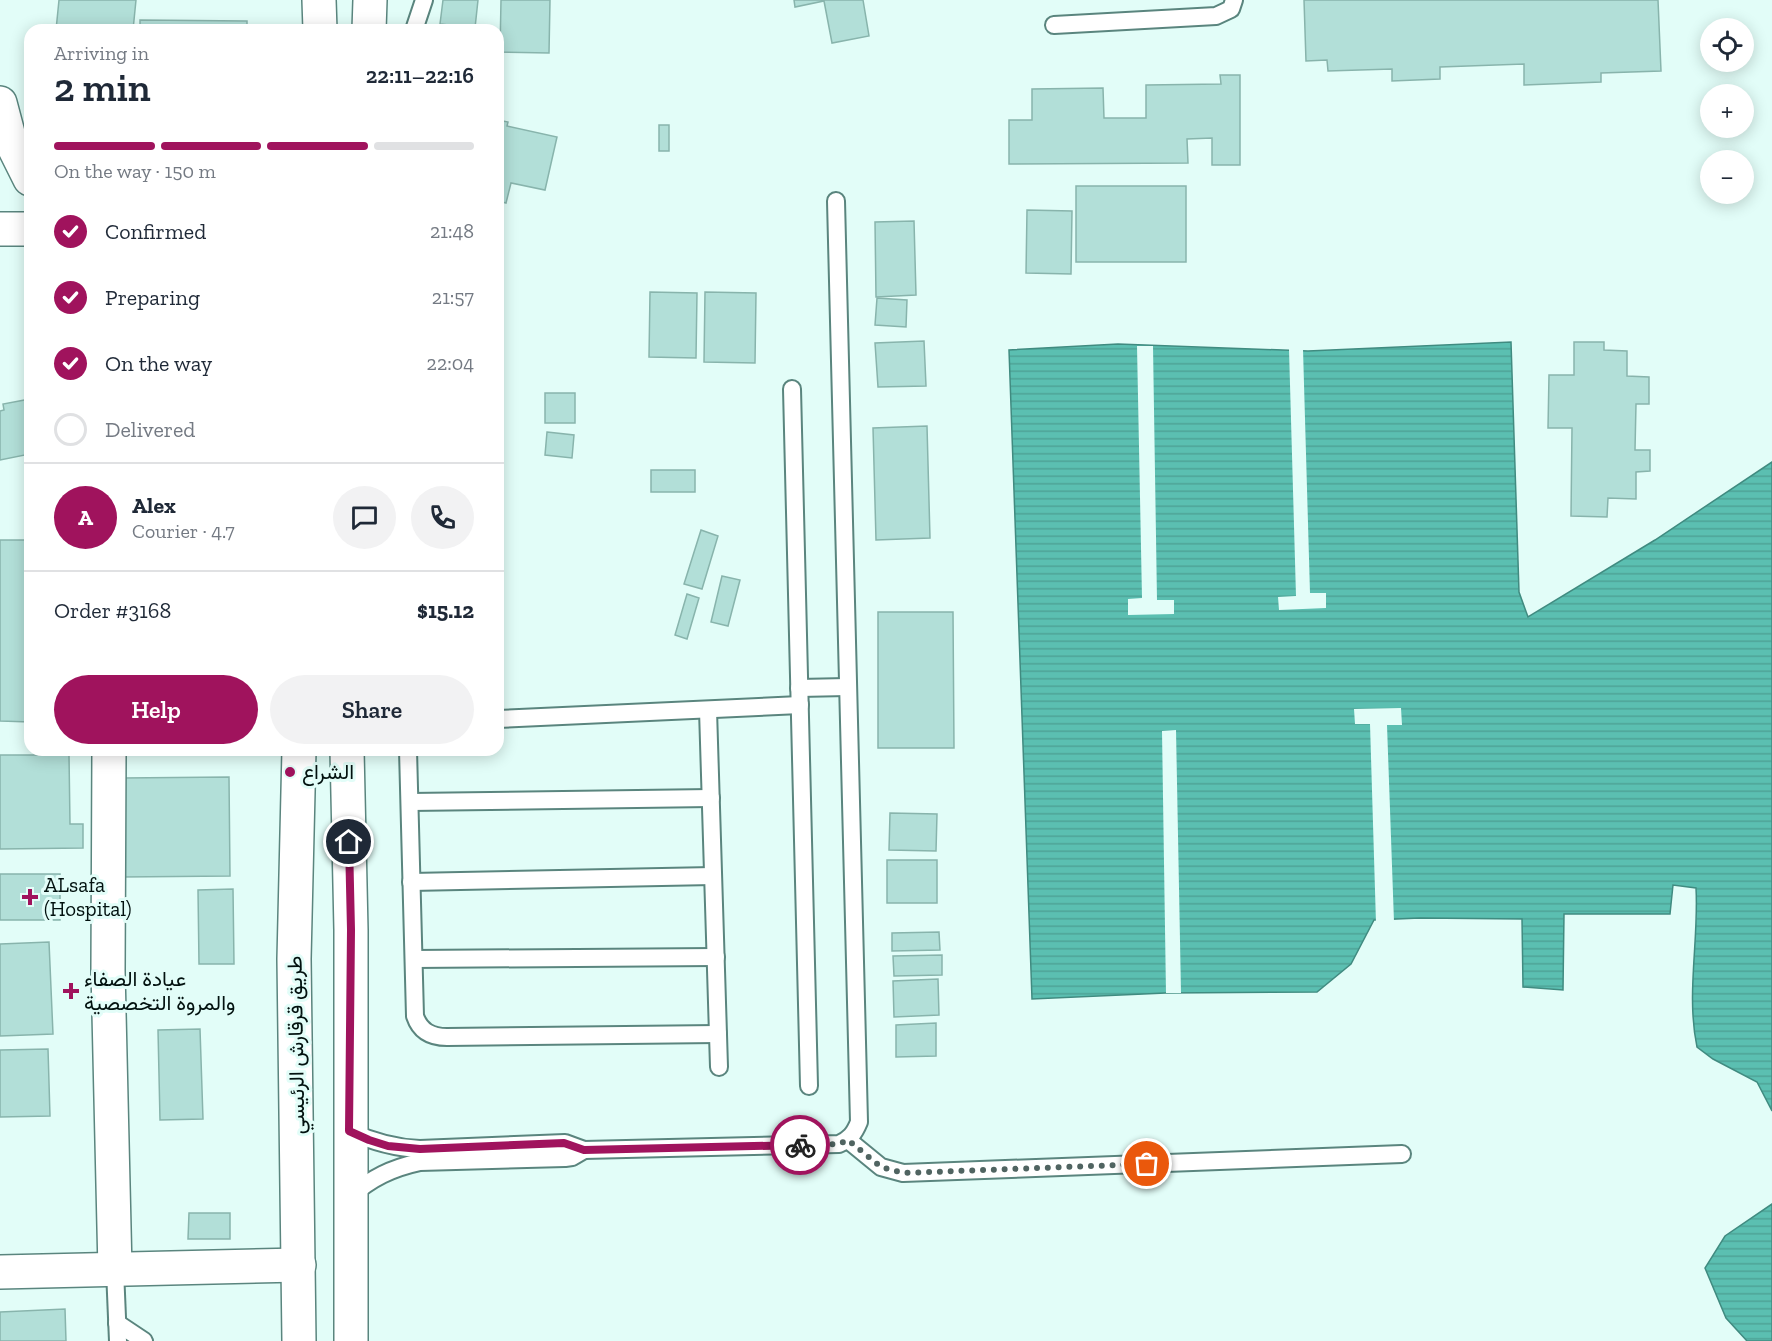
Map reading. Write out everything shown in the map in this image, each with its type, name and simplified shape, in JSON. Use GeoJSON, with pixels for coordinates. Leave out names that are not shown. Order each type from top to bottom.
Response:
{"type":"FeatureCollection","features":[{"type":"Feature","properties":{"kind":"main road"},"geometry":{"type":"LineString","coordinates":[[319,0],[320,24]]}},
{"type":"Feature","properties":{"kind":"main road"},"geometry":{"type":"LineString","coordinates":[[369,24],[370,0]]}},
{"type":"Feature","properties":{"kind":"main road"},"geometry":{"type":"LineString","coordinates":[[0,103],[9,137],[24,167]]}},
{"type":"Feature","properties":{"kind":"main road"},"geometry":{"type":"LineString","coordinates":[[0,229],[24,229]]}},
{"type":"Feature","properties":{"kind":"main road"},"geometry":{"type":"LineString","coordinates":[[109,756],[108,970],[115,1270]]}},
{"type":"Feature","properties":{"kind":"main road","name":"طريق قرقارش الرئيسي"},"geometry":{"type":"LineString","coordinates":[[299,756],[294,959],[299,1341]]}},
{"type":"Feature","properties":{"kind":"main road"},"geometry":{"type":"LineString","coordinates":[[347,756],[351,930],[349,1131],[351,1341]]}},
{"type":"Feature","properties":{"kind":"main road"},"geometry":{"type":"LineString","coordinates":[[0,1272],[299,1265]]}},
{"type":"Feature","properties":{"kind":"lane"},"geometry":{"type":"LineString","coordinates":[[416,24],[424,0]]}},
{"type":"Feature","properties":{"kind":"lane"},"geometry":{"type":"LineString","coordinates":[[1054,25],[1216,16],[1231,9],[1234,0]]}},
{"type":"Feature","properties":{"kind":"lane"},"geometry":{"type":"LineString","coordinates":[[349,1131],[369,1140],[404,1148],[564,1143],[584,1150],[828,1145],[848,1140],[855,1132],[859,1122],[836,201]]}},
{"type":"Feature","properties":{"kind":"lane"},"geometry":{"type":"LineString","coordinates":[[792,389],[809,1086]]}},
{"type":"Feature","properties":{"kind":"lane"},"geometry":{"type":"LineString","coordinates":[[799,688],[847,687]]}},
{"type":"Feature","properties":{"kind":"lane"},"geometry":{"type":"LineString","coordinates":[[504,719],[800,705]]}},
{"type":"Feature","properties":{"kind":"lane"},"geometry":{"type":"LineString","coordinates":[[708,710],[719,1067]]}},
{"type":"Feature","properties":{"kind":"lane"},"geometry":{"type":"LineString","coordinates":[[408,756],[415,1016],[422,1029],[437,1037],[718,1034]]}},
{"type":"Feature","properties":{"kind":"lane"},"geometry":{"type":"LineString","coordinates":[[410,802],[711,798]]}},
{"type":"Feature","properties":{"kind":"lane"},"geometry":{"type":"LineString","coordinates":[[411,882],[713,876]]}},
{"type":"Feature","properties":{"kind":"lane"},"geometry":{"type":"LineString","coordinates":[[414,959],[716,957]]}},
{"type":"Feature","properties":{"kind":"lane"},"geometry":{"type":"LineString","coordinates":[[848,1140],[881,1167],[903,1173],[1402,1154]]}},
{"type":"Feature","properties":{"kind":"lane"},"geometry":{"type":"LineString","coordinates":[[349,1198],[364,1184],[381,1174],[420,1162],[564,1158],[584,1150]]}},
{"type":"Feature","properties":{"kind":"lane"},"geometry":{"type":"LineString","coordinates":[[115,1270],[118,1341]]}},
{"type":"Feature","properties":{"kind":"lane"},"geometry":{"type":"LineString","coordinates":[[117,1323],[144,1341]]}},
{"type":"Feature","properties":{"kind":"shaded area"},"geometry":{"type":"Polygon","coordinates":[[[1511,342],[1519,592],[1528,617],[1655,540],[1772,462],[1772,1111],[1757,1082],[1713,1059],[1697,1047],[1693,1008],[1696,888],[1673,885],[1670,914],[1564,914],[1563,990],[1523,987],[1522,919],[1420,918],[1374,920],[1351,964],[1317,992],[1166,993],[1032,999],[1009,350],[1118,344],[1308,351],[1511,342]]]}},
{"type":"Feature","properties":{"kind":"shaded area"},"geometry":{"type":"Polygon","coordinates":[[[1772,1204],[1772,1341],[1747,1341],[1726,1318],[1705,1268],[1725,1236],[1772,1204]]]}},
{"type":"Feature","properties":{"kind":"pier"},"geometry":{"type":"Polygon","coordinates":[[[1137,346],[1153,346],[1157,600],[1174,600],[1174,614],[1128,615],[1128,599],[1142,598],[1137,346]]]}},
{"type":"Feature","properties":{"kind":"pier"},"geometry":{"type":"Polygon","coordinates":[[[1289,349],[1303,349],[1310,593],[1326,593],[1326,608],[1279,610],[1278,597],[1296,596],[1289,349]]]}},
{"type":"Feature","properties":{"kind":"pier"},"geometry":{"type":"Polygon","coordinates":[[[1401,708],[1402,725],[1387,725],[1394,922],[1376,923],[1370,724],[1355,724],[1354,709],[1401,708]]]}},
{"type":"Feature","properties":{"kind":"pier"},"geometry":{"type":"Polygon","coordinates":[[[1176,730],[1181,993],[1166,993],[1162,731],[1176,730]]]}},
{"type":"Feature","properties":{"kind":"building"},"geometry":{"type":"Polygon","coordinates":[[[59,0],[136,0],[134,24],[57,24],[59,0]]]}},
{"type":"Feature","properties":{"kind":"building"},"geometry":{"type":"Polygon","coordinates":[[[443,0],[478,0],[475,24],[440,24],[443,0]]]}},
{"type":"Feature","properties":{"kind":"building"},"geometry":{"type":"Polygon","coordinates":[[[501,0],[550,0],[549,53],[504,52],[504,24],[501,24],[501,0]]]}},
{"type":"Feature","properties":{"kind":"building"},"geometry":{"type":"Polygon","coordinates":[[[794,0],[863,0],[869,36],[832,43],[824,1],[795,7],[794,0]]]}},
{"type":"Feature","properties":{"kind":"building"},"geometry":{"type":"Polygon","coordinates":[[[1304,0],[1658,0],[1661,71],[1601,73],[1601,82],[1524,85],[1524,64],[1440,67],[1440,79],[1392,81],[1392,69],[1328,71],[1327,60],[1306,61],[1304,0]]]}},
{"type":"Feature","properties":{"kind":"building"},"geometry":{"type":"Polygon","coordinates":[[[140,20],[247,21],[247,24],[140,24],[140,20]]]}},
{"type":"Feature","properties":{"kind":"building"},"geometry":{"type":"Polygon","coordinates":[[[1220,75],[1240,75],[1240,165],[1212,165],[1212,138],[1187,139],[1188,163],[1009,164],[1009,120],[1032,120],[1032,89],[1103,88],[1104,118],[1146,118],[1146,85],[1221,84],[1220,75]]]}},
{"type":"Feature","properties":{"kind":"building"},"geometry":{"type":"Polygon","coordinates":[[[504,121],[508,122],[507,126],[557,137],[545,190],[511,183],[506,203],[504,202],[504,121]]]}},
{"type":"Feature","properties":{"kind":"building"},"geometry":{"type":"Polygon","coordinates":[[[659,125],[669,125],[669,151],[659,151],[659,125]]]}},
{"type":"Feature","properties":{"kind":"building"},"geometry":{"type":"Polygon","coordinates":[[[1076,186],[1186,186],[1186,262],[1076,262],[1076,186]]]}},
{"type":"Feature","properties":{"kind":"building"},"geometry":{"type":"Polygon","coordinates":[[[1027,210],[1072,211],[1071,274],[1026,273],[1027,210]]]}},
{"type":"Feature","properties":{"kind":"building"},"geometry":{"type":"Polygon","coordinates":[[[914,221],[916,295],[876,297],[875,222],[914,221]]]}},
{"type":"Feature","properties":{"kind":"building"},"geometry":{"type":"Polygon","coordinates":[[[650,292],[697,293],[696,358],[649,357],[650,292]]]}},
{"type":"Feature","properties":{"kind":"building"},"geometry":{"type":"Polygon","coordinates":[[[705,292],[756,293],[755,363],[704,362],[705,292]]]}},
{"type":"Feature","properties":{"kind":"building"},"geometry":{"type":"Polygon","coordinates":[[[877,298],[907,300],[906,327],[875,325],[877,298]]]}},
{"type":"Feature","properties":{"kind":"building"},"geometry":{"type":"Polygon","coordinates":[[[924,341],[926,386],[878,387],[875,343],[924,341]]]}},
{"type":"Feature","properties":{"kind":"building"},"geometry":{"type":"Polygon","coordinates":[[[1574,342],[1604,342],[1604,350],[1627,351],[1627,376],[1649,377],[1649,404],[1636,404],[1635,450],[1650,450],[1650,471],[1636,472],[1636,499],[1608,498],[1607,517],[1571,516],[1572,428],[1548,428],[1549,375],[1574,375],[1574,342]]]}},
{"type":"Feature","properties":{"kind":"building"},"geometry":{"type":"Polygon","coordinates":[[[545,393],[575,393],[575,423],[545,423],[545,393]]]}},
{"type":"Feature","properties":{"kind":"building"},"geometry":{"type":"Polygon","coordinates":[[[24,400],[24,455],[0,460],[0,411],[4,410],[3,404],[24,400]]]}},
{"type":"Feature","properties":{"kind":"building"},"geometry":{"type":"Polygon","coordinates":[[[927,426],[930,538],[876,540],[873,428],[927,426]]]}},
{"type":"Feature","properties":{"kind":"building"},"geometry":{"type":"Polygon","coordinates":[[[547,432],[574,435],[572,458],[545,455],[547,432]]]}},
{"type":"Feature","properties":{"kind":"building"},"geometry":{"type":"Polygon","coordinates":[[[651,470],[695,470],[695,492],[651,492],[651,470]]]}},
{"type":"Feature","properties":{"kind":"building"},"geometry":{"type":"Polygon","coordinates":[[[701,530],[718,536],[702,589],[684,584],[701,530]]]}},
{"type":"Feature","properties":{"kind":"building"},"geometry":{"type":"Polygon","coordinates":[[[0,540],[24,540],[24,722],[0,721],[0,540]]]}},
{"type":"Feature","properties":{"kind":"building"},"geometry":{"type":"Polygon","coordinates":[[[722,576],[740,580],[728,626],[711,622],[722,576]]]}},
{"type":"Feature","properties":{"kind":"building"},"geometry":{"type":"Polygon","coordinates":[[[687,594],[699,598],[687,639],[675,635],[687,594]]]}},
{"type":"Feature","properties":{"kind":"building"},"geometry":{"type":"Polygon","coordinates":[[[878,612],[953,612],[954,748],[878,748],[878,612]]]}},
{"type":"Feature","properties":{"kind":"building"},"geometry":{"type":"Polygon","coordinates":[[[0,755],[69,756],[70,824],[83,824],[83,848],[0,849],[0,755]]]}},
{"type":"Feature","properties":{"kind":"building"},"geometry":{"type":"Polygon","coordinates":[[[229,777],[230,876],[122,877],[122,778],[229,777]]]}},
{"type":"Feature","properties":{"kind":"building"},"geometry":{"type":"Polygon","coordinates":[[[890,813],[937,814],[936,851],[889,850],[890,813]]]}},
{"type":"Feature","properties":{"kind":"building"},"geometry":{"type":"Polygon","coordinates":[[[887,860],[937,860],[937,903],[887,903],[887,860]]]}},
{"type":"Feature","properties":{"kind":"building","name":"ALsafa (Hospital)"},"geometry":{"type":"Polygon","coordinates":[[[0,874],[60,874],[60,920],[0,920],[0,874]]]}},
{"type":"Feature","properties":{"kind":"building"},"geometry":{"type":"Polygon","coordinates":[[[233,889],[234,964],[199,964],[198,890],[233,889]]]}},
{"type":"Feature","properties":{"kind":"building"},"geometry":{"type":"Polygon","coordinates":[[[939,932],[940,950],[892,951],[892,933],[939,932]]]}},
{"type":"Feature","properties":{"kind":"building"},"geometry":{"type":"Polygon","coordinates":[[[49,942],[53,1034],[0,1036],[0,944],[49,942]]]}},
{"type":"Feature","properties":{"kind":"building"},"geometry":{"type":"Polygon","coordinates":[[[942,955],[942,975],[894,976],[893,956],[942,955]]]}},
{"type":"Feature","properties":{"kind":"building"},"geometry":{"type":"Polygon","coordinates":[[[938,979],[939,1015],[894,1017],[893,981],[938,979]]]}},
{"type":"Feature","properties":{"kind":"building"},"geometry":{"type":"Polygon","coordinates":[[[936,1023],[936,1056],[896,1057],[896,1025],[936,1023]]]}},
{"type":"Feature","properties":{"kind":"building"},"geometry":{"type":"Polygon","coordinates":[[[200,1029],[203,1119],[160,1120],[158,1030],[200,1029]]]}},
{"type":"Feature","properties":{"kind":"building"},"geometry":{"type":"Polygon","coordinates":[[[48,1049],[50,1116],[0,1117],[0,1050],[48,1049]]]}},
{"type":"Feature","properties":{"kind":"building"},"geometry":{"type":"Polygon","coordinates":[[[189,1213],[230,1213],[230,1239],[188,1239],[189,1213]]]}},
{"type":"Feature","properties":{"kind":"building"},"geometry":{"type":"Polygon","coordinates":[[[65,1309],[66,1341],[0,1341],[0,1312],[65,1309]]]}},
{"type":"Feature","properties":{"kind":"way so far"},"geometry":{"type":"LineString","coordinates":[[800,1145],[839,1144],[848,1140],[881,1167],[892,1172],[903,1173],[1147,1164]]}},
{"type":"Feature","properties":{"kind":"place","name":"الشراع"},"geometry":{"type":"Point","coordinates":[290,772]}},
{"type":"Feature","properties":{"kind":"place","name":"ALsafa (Hospital)"},"geometry":{"type":"Point","coordinates":[30,897]}},
{"type":"Feature","properties":{"kind":"place","name":"عيادة الصفاء والمروة التخصصية"},"geometry":{"type":"Point","coordinates":[71,991]}},
{"type":"Feature","properties":{"kind":"route"},"geometry":{"type":"LineString","coordinates":[[349,842],[351,930],[349,1131],[388,1146],[420,1149],[564,1143],[584,1150],[800,1145]]}}]}
